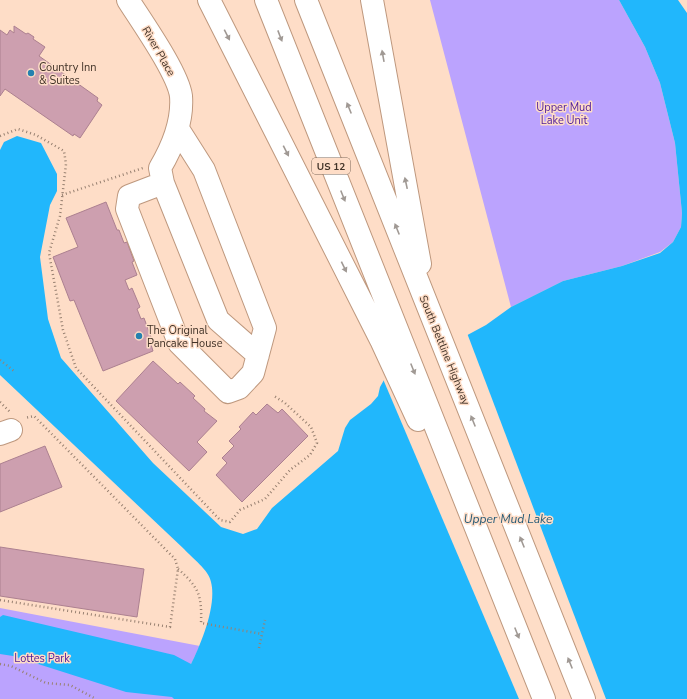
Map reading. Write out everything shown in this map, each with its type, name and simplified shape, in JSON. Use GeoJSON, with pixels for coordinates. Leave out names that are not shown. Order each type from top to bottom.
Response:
{"type":"FeatureCollection","features":[{"type":"Feature","properties":{"kind":"main road","name":"River Place"},"geometry":{"type":"LineString","coordinates":[[128,0],[174,75],[181,95],[178,130],[172,148],[160,168],[163,183]]}},
{"type":"Feature","properties":{"kind":"main road"},"geometry":{"type":"LineString","coordinates":[[209,0],[390,336],[508,609],[544,699]]}},
{"type":"Feature","properties":{"kind":"main road","name":"US 12"},"geometry":{"type":"LineString","coordinates":[[266,0],[390,336]]}},
{"type":"Feature","properties":{"kind":"main road","name":"South Beltline Highway"},"geometry":{"type":"LineString","coordinates":[[306,0],[584,699]]}},
{"type":"Feature","properties":{"kind":"main road"},"geometry":{"type":"LineString","coordinates":[[372,0],[430,311]]}},
{"type":"Feature","properties":{"kind":"main road"},"geometry":{"type":"LineString","coordinates":[[178,130],[204,170],[265,328],[258,355],[253,373],[238,388],[228,392],[179,343],[127,209],[129,196],[163,183],[218,320],[258,355]]}},
{"type":"Feature","properties":{"kind":"path"},"geometry":{"type":"LineString","coordinates":[[0,136],[18,129],[36,135],[64,151],[66,164],[60,216],[49,253],[63,330],[76,368],[220,520],[230,522],[240,510],[265,499],[290,470],[310,455],[317,443],[311,427],[274,396]]}},
{"type":"Feature","properties":{"kind":"path"},"geometry":{"type":"LineString","coordinates":[[0,360],[14,371]]}},
{"type":"Feature","properties":{"kind":"path"},"geometry":{"type":"LineString","coordinates":[[0,366],[3,363]]}},
{"type":"Feature","properties":{"kind":"path"},"geometry":{"type":"LineString","coordinates":[[0,402],[11,424],[34,416],[175,559],[178,569],[170,627],[0,600]]}},
{"type":"Feature","properties":{"kind":"path"},"geometry":{"type":"LineString","coordinates":[[178,569],[192,581],[200,599],[200,623],[262,634]]}},
{"type":"Feature","properties":{"kind":"path"},"geometry":{"type":"LineString","coordinates":[[259,648],[265,620]]}},
{"type":"Feature","properties":{"kind":"path"},"geometry":{"type":"LineString","coordinates":[[0,664],[11,666],[46,683],[70,684],[96,699]]}},
{"type":"Feature","properties":{"kind":"green space","name":"Upper Mud Lake Unit"},"geometry":{"type":"Polygon","coordinates":[[[430,0],[619,0],[645,47],[660,83],[675,143],[682,213],[681,227],[673,242],[660,252],[622,266],[563,281],[511,307],[430,0]]]}},
{"type":"Feature","properties":{"kind":"green space","name":"Lottes Park"},"geometry":{"type":"Polygon","coordinates":[[[0,608],[200,646],[191,664],[181,699],[0,699],[0,608]]]}},
{"type":"Feature","properties":{"kind":"water","name":"Upper Mud Lake"},"geometry":{"type":"Polygon","coordinates":[[[619,0],[678,0],[687,13],[687,699],[174,699],[172,697],[126,692],[13,656],[0,654],[0,617],[3,615],[174,655],[191,664],[207,624],[212,602],[210,578],[200,564],[0,375],[0,150],[4,142],[17,136],[41,143],[57,174],[57,191],[50,205],[40,257],[48,319],[61,358],[153,463],[221,527],[243,534],[257,529],[272,508],[338,451],[345,428],[350,420],[371,404],[378,396],[380,387],[384,380],[486,325],[511,307],[563,281],[622,266],[660,253],[673,242],[681,227],[682,213],[675,143],[660,83],[645,47],[619,0]]]}},
{"type":"Feature","properties":{"kind":"pier"},"geometry":{"type":"Polygon","coordinates":[[[467,333],[606,699],[519,699],[383,379],[467,333]]]}},
{"type":"Feature","properties":{"kind":"building","name":"Country Inn & Suites"},"geometry":{"type":"Polygon","coordinates":[[[14,26],[26,34],[28,33],[34,37],[33,39],[45,47],[39,56],[98,98],[97,101],[102,105],[80,138],[74,134],[73,136],[5,89],[0,96],[0,30],[7,35],[10,30],[14,33],[14,26]]]}},
{"type":"Feature","properties":{"kind":"building"},"geometry":{"type":"Polygon","coordinates":[[[106,202],[117,230],[119,230],[124,243],[127,242],[134,261],[132,262],[137,275],[125,280],[129,290],[132,288],[140,307],[137,309],[141,319],[144,318],[151,337],[149,338],[153,351],[103,371],[74,300],[70,301],[53,257],[78,247],[66,218],[106,202]]]}},
{"type":"Feature","properties":{"kind":"building"},"geometry":{"type":"Polygon","coordinates":[[[153,361],[178,384],[180,382],[195,396],[193,398],[205,409],[204,411],[217,421],[197,442],[207,452],[189,471],[116,401],[153,361]]]}},
{"type":"Feature","properties":{"kind":"building"},"geometry":{"type":"Polygon","coordinates":[[[267,404],[278,413],[282,409],[308,436],[242,502],[216,475],[227,463],[222,458],[234,446],[229,441],[241,429],[239,427],[253,412],[256,415],[267,404]]]}},
{"type":"Feature","properties":{"kind":"building"},"geometry":{"type":"Polygon","coordinates":[[[45,446],[62,487],[0,512],[0,464],[45,446]]]}},
{"type":"Feature","properties":{"kind":"building"},"geometry":{"type":"Polygon","coordinates":[[[0,547],[144,569],[137,617],[0,596],[0,547]]]}},
{"type":"Feature","properties":{"kind":"place","name":"Country Inn & Suites"},"geometry":{"type":"Point","coordinates":[31,73]}},
{"type":"Feature","properties":{"kind":"place","name":"The Original Pancake House"},"geometry":{"type":"Point","coordinates":[139,336]}}]}
